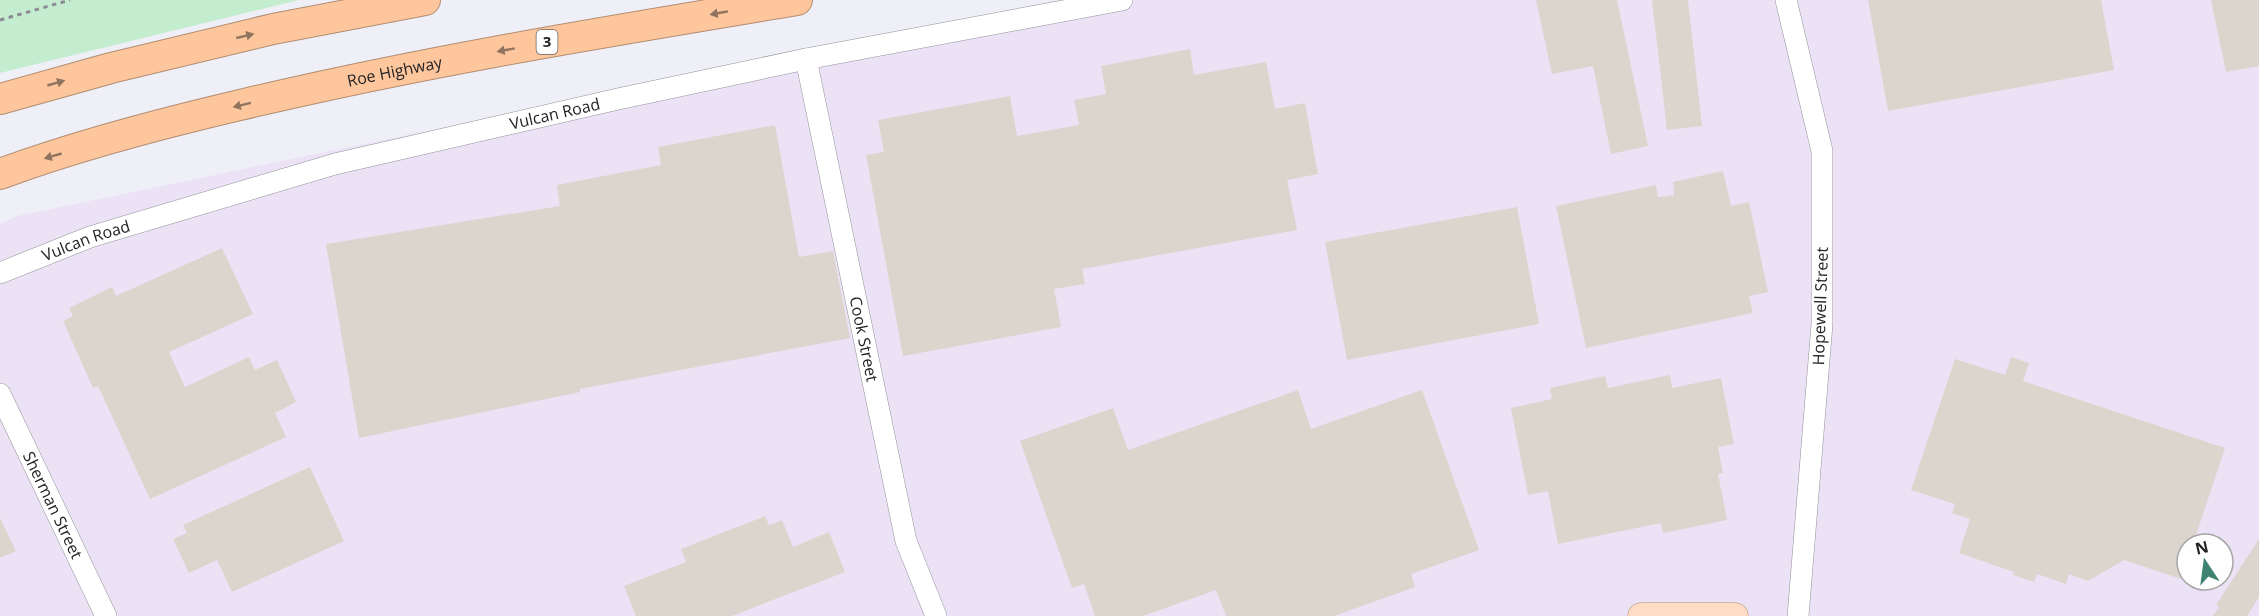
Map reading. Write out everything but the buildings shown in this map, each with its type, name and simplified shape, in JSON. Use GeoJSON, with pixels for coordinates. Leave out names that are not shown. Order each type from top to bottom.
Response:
{"type":"FeatureCollection","features":[{"type":"Feature","properties":{"kind":"highway"},"geometry":{"type":"LineString","coordinates":[[0,99],[111,68],[262,32],[425,0]]}},
{"type":"Feature","properties":{"kind":"highway","name":"Roe Highway"},"geometry":{"type":"LineString","coordinates":[[0,174],[34,161],[166,123],[298,91],[443,61],[797,0]]}},
{"type":"Feature","properties":{"kind":"main road"},"geometry":{"type":"LineString","coordinates":[[1641,616],[1735,616]]}},
{"type":"Feature","properties":{"kind":"street","name":"Vulcan Road"},"geometry":{"type":"LineString","coordinates":[[0,273],[90,237],[335,164],[618,99],[806,59],[1122,0]]}},
{"type":"Feature","properties":{"kind":"street","name":"Hopewell Street"},"geometry":{"type":"LineString","coordinates":[[1786,0],[1822,151],[1822,324],[1797,616]]}},
{"type":"Feature","properties":{"kind":"street","name":"Cook Street"},"geometry":{"type":"LineString","coordinates":[[806,59],[906,541],[936,616]]}},
{"type":"Feature","properties":{"kind":"street","name":"Sherman Street"},"geometry":{"type":"LineString","coordinates":[[0,394],[106,616]]}},
{"type":"Feature","properties":{"kind":"path"},"geometry":{"type":"LineString","coordinates":[[0,20],[70,0]]}},
{"type":"Feature","properties":{"kind":"shaded area"},"geometry":{"type":"Polygon","coordinates":[[[1058,0],[2259,0],[2259,616],[0,616],[0,224],[17,216],[1058,0]]]}},
{"type":"Feature","properties":{"kind":"green space"},"geometry":{"type":"Polygon","coordinates":[[[0,0],[299,0],[0,73],[0,0]]]}}]}
